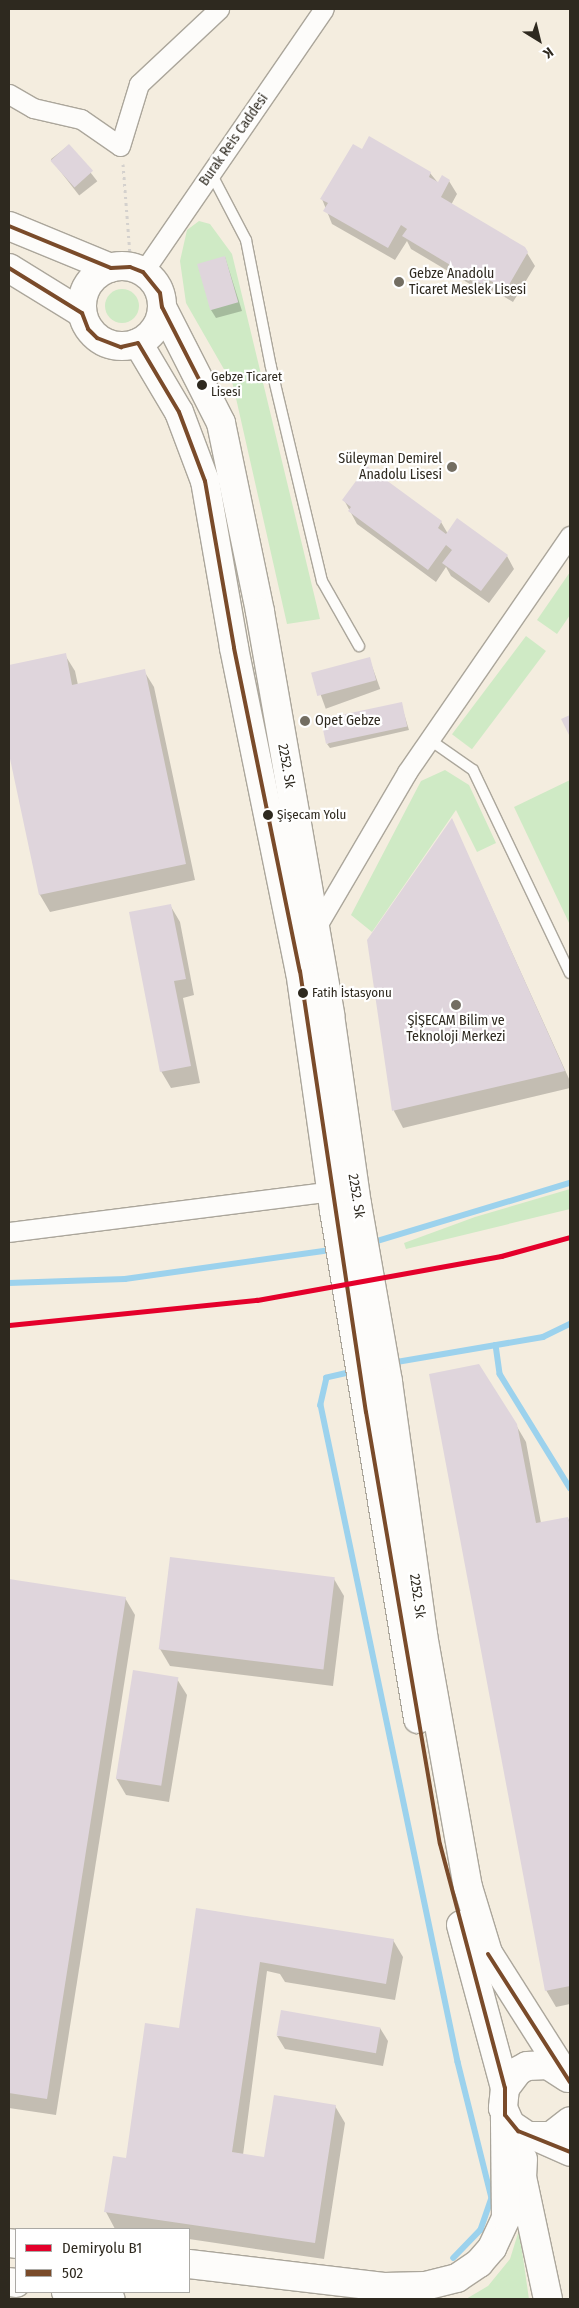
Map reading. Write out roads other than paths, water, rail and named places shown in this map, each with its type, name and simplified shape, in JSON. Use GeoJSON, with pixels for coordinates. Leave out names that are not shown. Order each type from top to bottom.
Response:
{"type":"FeatureCollection","features":[{"type":"Feature","properties":{"kind":"main road"},"geometry":{"type":"LineString","coordinates":[[9,226],[128,269],[153,281],[162,306],[154,330],[138,343],[121,347],[103,342],[88,329],[82,313],[84,292],[92,280],[128,269]]}},
{"type":"Feature","properties":{"kind":"main road"},"geometry":{"type":"LineString","coordinates":[[9,268],[82,313]]}},
{"type":"Feature","properties":{"kind":"main road","name":"2252. Sk"},"geometry":{"type":"LineString","coordinates":[[162,306],[221,423],[260,612],[315,929],[344,1199]]}},
{"type":"Feature","properties":{"kind":"main road","name":"2252. Sk"},"geometry":{"type":"LineString","coordinates":[[138,343],[179,412],[205,481],[262,794],[300,971],[344,1199],[375,1383],[423,1635],[450,1796],[477,1925],[503,1981],[568,2079]]}},
{"type":"Feature","properties":{"kind":"main road","name":"2252. Sk"},"geometry":{"type":"LineString","coordinates":[[375,1383],[440,1844],[505,2088],[506,2218],[492,2248],[479,2263],[457,2278],[425,2286],[384,2287]]}},
{"type":"Feature","properties":{"kind":"main road"},"geometry":{"type":"LineString","coordinates":[[505,2088],[518,2071],[527,2066],[548,2065],[568,2079]]}},
{"type":"Feature","properties":{"kind":"main road"},"geometry":{"type":"LineString","coordinates":[[505,2115],[510,2124],[533,2137],[570,2152]]}},
{"type":"Feature","properties":{"kind":"main road"},"geometry":{"type":"LineString","coordinates":[[533,2137],[551,2136],[570,2121]]}},
{"type":"Feature","properties":{"kind":"main road"},"geometry":{"type":"LineString","coordinates":[[533,2137],[522,2177],[548,2299]]}},
{"type":"Feature","properties":{"kind":"main road"},"geometry":{"type":"LineString","coordinates":[[190,2264],[384,2287],[418,2299]]}},
{"type":"Feature","properties":{"kind":"main road"},"geometry":{"type":"LineString","coordinates":[[72,2293],[110,2299]]}},
{"type":"Feature","properties":{"kind":"street"},"geometry":{"type":"LineString","coordinates":[[9,94],[33,108],[81,119],[120,146],[139,84],[219,9]]}},
{"type":"Feature","properties":{"kind":"street","name":"Burak Reis Caddesi"},"geometry":{"type":"LineString","coordinates":[[128,269],[211,173],[324,9]]}},
{"type":"Feature","properties":{"kind":"street"},"geometry":{"type":"LineString","coordinates":[[315,929],[407,772],[570,536]]}},
{"type":"Feature","properties":{"kind":"street"},"geometry":{"type":"LineString","coordinates":[[9,1232],[344,1199]]}},
{"type":"Feature","properties":{"kind":"lane"},"geometry":{"type":"LineString","coordinates":[[211,173],[246,240],[271,367],[322,581],[359,646]]}},
{"type":"Feature","properties":{"kind":"lane"},"geometry":{"type":"LineString","coordinates":[[430,740],[473,770],[570,973]]}},
{"type":"Feature","properties":{"kind":"waterway"},"geometry":{"type":"LineString","coordinates":[[371,1243],[570,1183]]}},
{"type":"Feature","properties":{"kind":"waterway"},"geometry":{"type":"LineString","coordinates":[[9,1283],[125,1279],[332,1250]]}},
{"type":"Feature","properties":{"kind":"waterway"},"geometry":{"type":"LineString","coordinates":[[391,1363],[543,1337],[570,1324]]}},
{"type":"Feature","properties":{"kind":"waterway"},"geometry":{"type":"LineString","coordinates":[[496,1345],[500,1374],[570,1488]]}},
{"type":"Feature","properties":{"kind":"waterway"},"geometry":{"type":"LineString","coordinates":[[353,1372],[327,1378],[321,1405],[458,2062],[492,2198],[481,2230],[454,2258]]}},
{"type":"Feature","properties":{"kind":"rail line","name":"B1"},"geometry":{"type":"LineString","coordinates":[[9,1325],[257,1300],[501,1256],[570,1237]]}},
{"type":"Feature","properties":{"kind":"place","name":"Gebze Anadolu Ticaret Meslek Lisesi"},"geometry":{"type":"Point","coordinates":[399,282]}},
{"type":"Feature","properties":{"kind":"place","name":"Gebze Ticaret Lisesi"},"geometry":{"type":"Point","coordinates":[202,385]}},
{"type":"Feature","properties":{"kind":"place","name":"Süleyman Demirel Anadolu Lisesi"},"geometry":{"type":"Point","coordinates":[452,467]}},
{"type":"Feature","properties":{"kind":"place","name":"Opet Gebze"},"geometry":{"type":"Point","coordinates":[305,721]}},
{"type":"Feature","properties":{"kind":"place","name":"Şişecam Yolu"},"geometry":{"type":"Point","coordinates":[268,815]}},
{"type":"Feature","properties":{"kind":"place","name":"Fatih İstasyonu"},"geometry":{"type":"Point","coordinates":[303,993]}},
{"type":"Feature","properties":{"kind":"place","name":"ŞİŞECAM Bilim ve Teknoloji Merkezi"},"geometry":{"type":"Point","coordinates":[456,1005]}}]}
